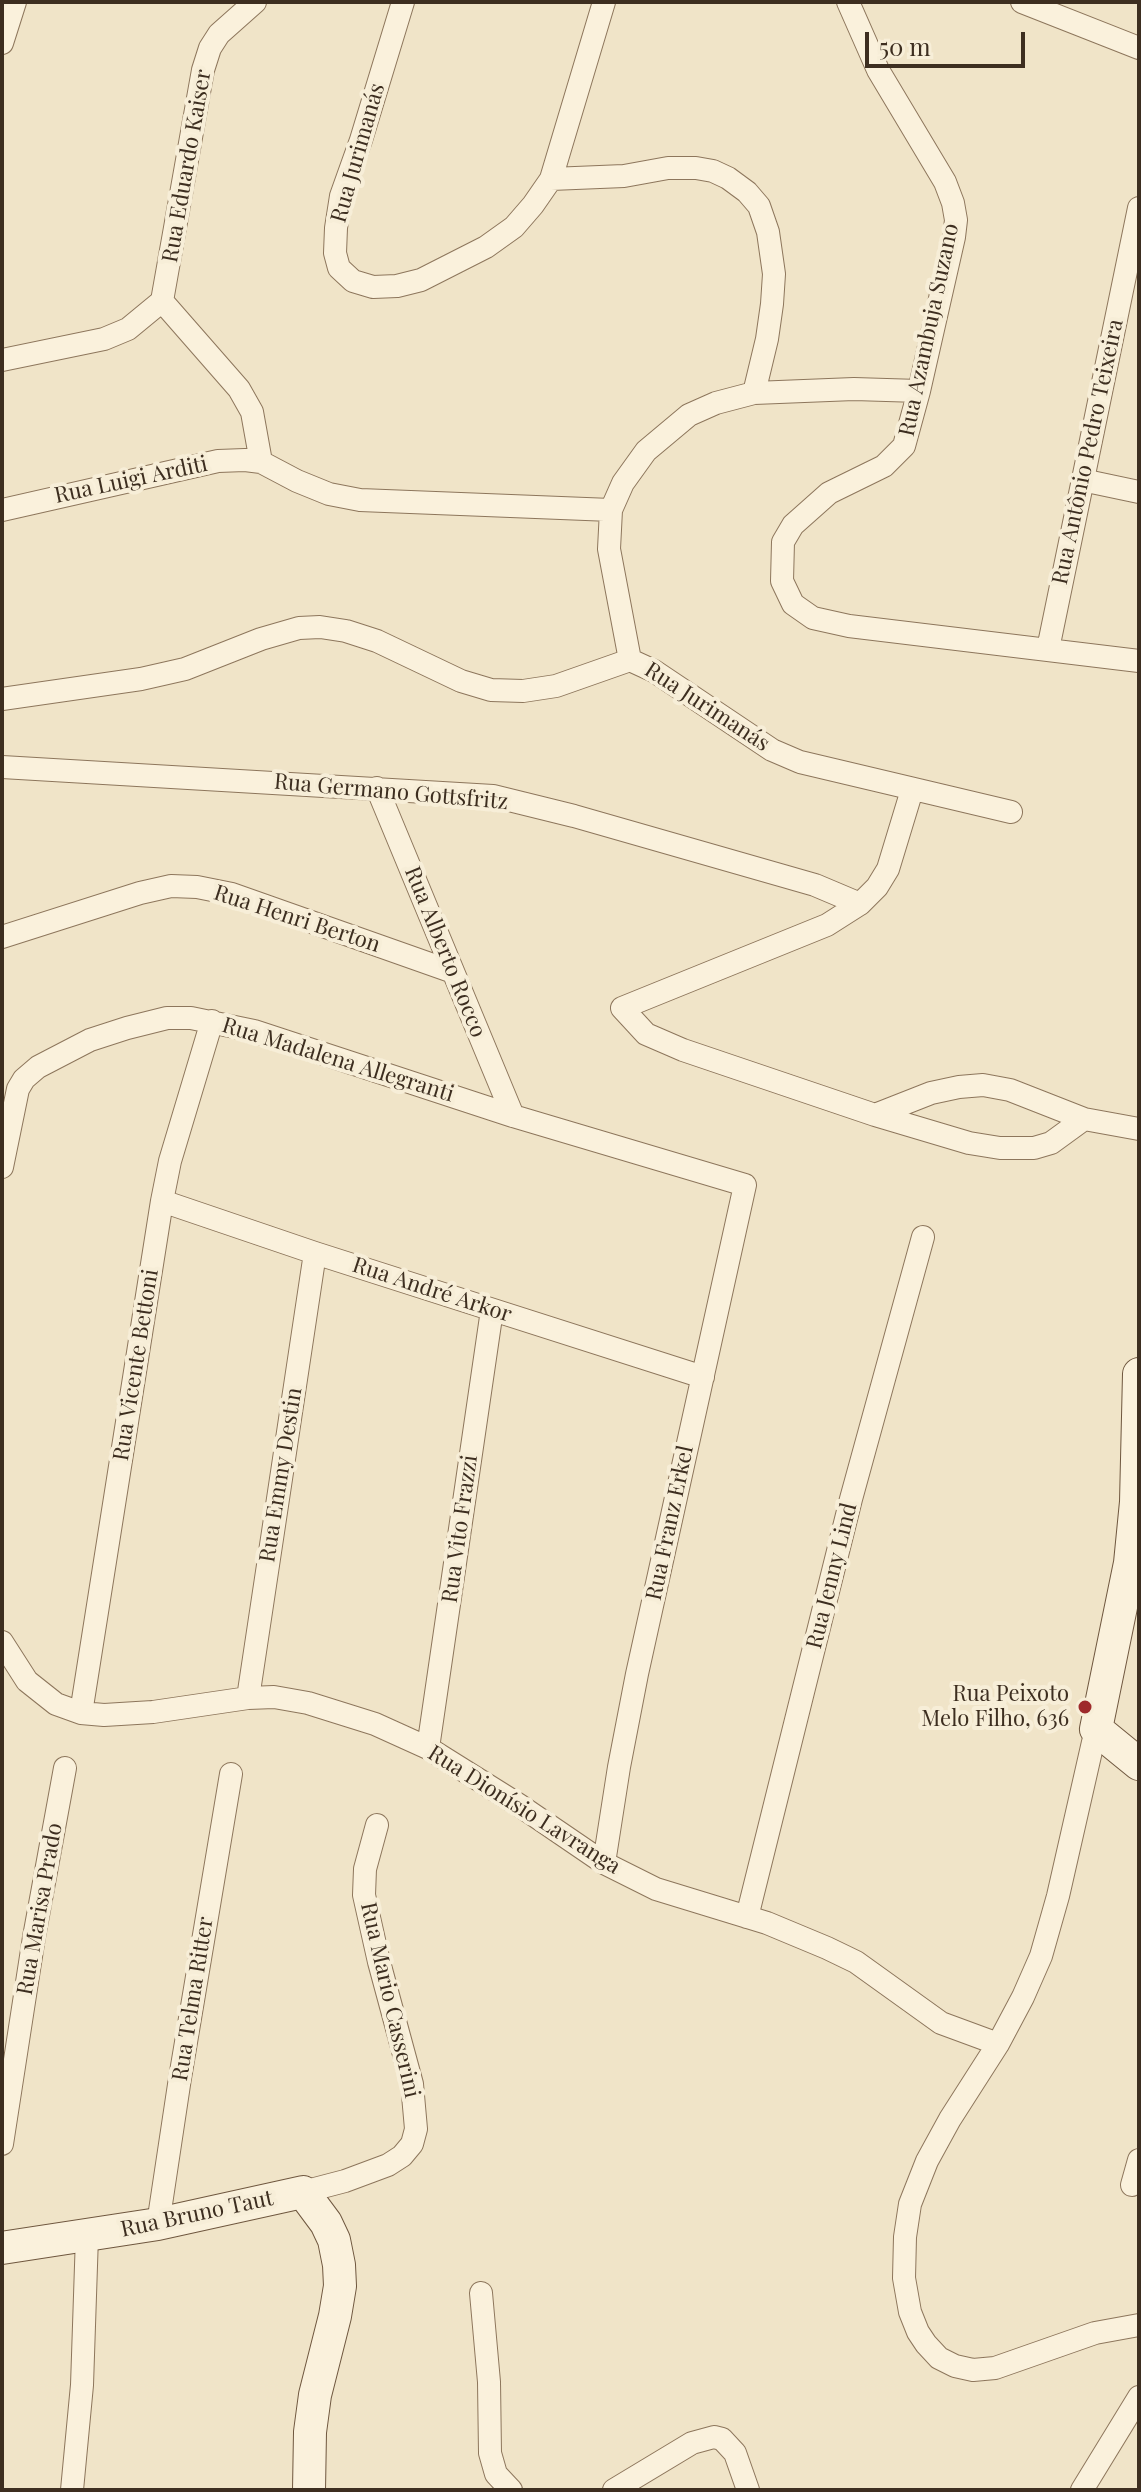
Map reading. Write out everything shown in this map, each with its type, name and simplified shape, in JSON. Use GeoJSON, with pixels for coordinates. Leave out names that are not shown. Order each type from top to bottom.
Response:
{"type":"FeatureCollection","features":[{"type":"Feature","properties":{"kind":"street"},"geometry":{"type":"LineString","coordinates":[[2,43],[15,2]]}},
{"type":"Feature","properties":{"kind":"street","name":"Rua Eduardo Kaiser"},"geometry":{"type":"LineString","coordinates":[[162,301],[203,70],[210,48],[219,34],[255,2]]}},
{"type":"Feature","properties":{"kind":"street","name":"Rua Jurimanás"},"geometry":{"type":"LineString","coordinates":[[403,2],[341,196],[335,253],[339,268],[353,281],[373,287],[397,286],[421,280],[486,247],[514,227],[551,179]]}},
{"type":"Feature","properties":{"kind":"street"},"geometry":{"type":"LineString","coordinates":[[604,2],[551,179],[624,176],[668,168],[696,168],[721,175],[747,192],[759,206],[768,232],[774,274],[767,339],[754,393]]}},
{"type":"Feature","properties":{"kind":"street","name":"Rua Azambuja Suzano"},"geometry":{"type":"LineString","coordinates":[[848,2],[878,70],[945,182],[956,220],[904,446],[884,466],[829,493],[793,525],[783,542],[782,581],[793,604],[813,618],[849,626],[1139,661]]}},
{"type":"Feature","properties":{"kind":"street"},"geometry":{"type":"LineString","coordinates":[[1022,2],[1139,48]]}},
{"type":"Feature","properties":{"kind":"street","name":"Rua Antônio Pedro Teixeira"},"geometry":{"type":"LineString","coordinates":[[1048,649],[1139,208]]}},
{"type":"Feature","properties":{"kind":"street"},"geometry":{"type":"LineString","coordinates":[[2,360],[104,339],[128,329],[162,301],[239,389],[252,412],[261,462],[297,481],[329,494],[360,500],[611,510]]}},
{"type":"Feature","properties":{"kind":"street","name":"Rua Jurimanás"},"geometry":{"type":"LineString","coordinates":[[919,391],[854,389],[754,393],[716,403],[689,415],[646,451],[623,483],[611,510],[609,549],[630,660],[654,671],[772,750],[800,762],[1011,812]]}},
{"type":"Feature","properties":{"kind":"street","name":"Rua Luigi Arditi"},"geometry":{"type":"LineString","coordinates":[[2,510],[218,461],[261,462]]}},
{"type":"Feature","properties":{"kind":"street"},"geometry":{"type":"LineString","coordinates":[[1082,480],[1139,492]]}},
{"type":"Feature","properties":{"kind":"street"},"geometry":{"type":"LineString","coordinates":[[2,699],[141,679],[185,669],[261,639],[299,628],[346,631],[377,641],[461,681],[491,690],[523,691],[556,686],[630,660]]}},
{"type":"Feature","properties":{"kind":"street","name":"Rua Germano Gottsfritz"},"geometry":{"type":"LineString","coordinates":[[2,767],[493,796],[815,885],[860,904]]}},
{"type":"Feature","properties":{"kind":"street","name":"Rua Alberto Rocco"},"geometry":{"type":"LineString","coordinates":[[377,788],[513,1116]]}},
{"type":"Feature","properties":{"kind":"street"},"geometry":{"type":"LineString","coordinates":[[912,790],[888,869],[877,887],[860,904],[827,925],[622,1008],[646,1034],[662,1041],[875,1115],[969,1143],[1000,1148],[1034,1148],[1051,1143],[1084,1119]]}},
{"type":"Feature","properties":{"kind":"street","name":"Rua Henri Berton"},"geometry":{"type":"LineString","coordinates":[[2,937],[140,893],[171,886],[197,887],[232,894],[453,972]]}},
{"type":"Feature","properties":{"kind":"street","name":"Rua Madalena Allegranti"},"geometry":{"type":"LineString","coordinates":[[2,1167],[18,1089],[24,1079],[38,1067],[90,1040],[167,1018],[212,1021],[254,1031],[513,1116],[745,1185]]}},
{"type":"Feature","properties":{"kind":"street","name":"Rua Vicente Bettoni"},"geometry":{"type":"LineString","coordinates":[[81,1713],[162,1201],[170,1161],[212,1021]]}},
{"type":"Feature","properties":{"kind":"street"},"geometry":{"type":"LineString","coordinates":[[875,1115],[931,1093],[983,1085],[1010,1090],[1084,1119],[1139,1129]]}},
{"type":"Feature","properties":{"kind":"street","name":"Rua Franz Erkel"},"geometry":{"type":"LineString","coordinates":[[604,1863],[634,1690],[745,1185]]}},
{"type":"Feature","properties":{"kind":"street","name":"Rua André Arkor"},"geometry":{"type":"LineString","coordinates":[[162,1201],[703,1377]]}},
{"type":"Feature","properties":{"kind":"street","name":"Rua Jenny Lind"},"geometry":{"type":"LineString","coordinates":[[747,1917],[851,1499],[923,1237]]}},
{"type":"Feature","properties":{"kind":"street","name":"Rua Emmy Destin"},"geometry":{"type":"LineString","coordinates":[[248,1698],[315,1253]]}},
{"type":"Feature","properties":{"kind":"street","name":"Rua Vito Frazzi"},"geometry":{"type":"LineString","coordinates":[[428,1748],[492,1310]]}},
{"type":"Feature","properties":{"kind":"street"},"geometry":{"type":"LineString","coordinates":[[1139,1374],[1136,1502],[1130,1563],[1058,1896],[1041,1956],[1023,1997],[927,2161],[910,2204],[904,2278],[910,2312],[918,2332],[939,2358],[973,2370],[995,2368],[1095,2333],[1139,2325]]}},
{"type":"Feature","properties":{"kind":"street","name":"Rua Dionísio Lavranga"},"geometry":{"type":"LineString","coordinates":[[2,1642],[27,1681],[56,1704],[81,1713],[153,1712],[274,1697],[308,1703],[375,1724],[428,1748],[604,1863],[656,1889],[797,1935],[856,1962],[941,2023],[998,2044]]}},
{"type":"Feature","properties":{"kind":"street"},"geometry":{"type":"LineString","coordinates":[[1096,1729],[1139,1764]]}},
{"type":"Feature","properties":{"kind":"street","name":"Rua Marisa Prado"},"geometry":{"type":"LineString","coordinates":[[2,2144],[34,1937],[65,1768]]}},
{"type":"Feature","properties":{"kind":"street","name":"Rua Telma Ritter"},"geometry":{"type":"LineString","coordinates":[[158,2224],[231,1774]]}},
{"type":"Feature","properties":{"kind":"street","name":"Rua Mario Casserini"},"geometry":{"type":"LineString","coordinates":[[377,1825],[365,1869],[364,1895],[412,2084],[416,2112],[412,2144],[402,2156],[388,2165]]}},
{"type":"Feature","properties":{"kind":"street"},"geometry":{"type":"LineString","coordinates":[[1132,2185],[1139,2160]]}},
{"type":"Feature","properties":{"kind":"street","name":"Rua Bruno Taut"},"geometry":{"type":"LineString","coordinates":[[2,2248],[158,2224],[303,2192],[388,2165]]}},
{"type":"Feature","properties":{"kind":"street"},"geometry":{"type":"LineString","coordinates":[[303,2192],[326,2223],[334,2240],[340,2286],[315,2395],[310,2432],[309,2490]]}},
{"type":"Feature","properties":{"kind":"street"},"geometry":{"type":"LineString","coordinates":[[72,2490],[82,2385],[87,2236]]}},
{"type":"Feature","properties":{"kind":"street"},"geometry":{"type":"LineString","coordinates":[[481,2293],[489,2382],[490,2453],[496,2474],[511,2490]]}},
{"type":"Feature","properties":{"kind":"street"},"geometry":{"type":"LineString","coordinates":[[1082,2490],[1139,2397]]}},
{"type":"Feature","properties":{"kind":"street"},"geometry":{"type":"LineString","coordinates":[[614,2490],[692,2443],[714,2437],[728,2443],[735,2453],[748,2490]]}},
{"type":"Feature","properties":{"kind":"place","name":"Rua Peixoto Melo Filho, 636"},"geometry":{"type":"Point","coordinates":[1085,1707]}}]}
